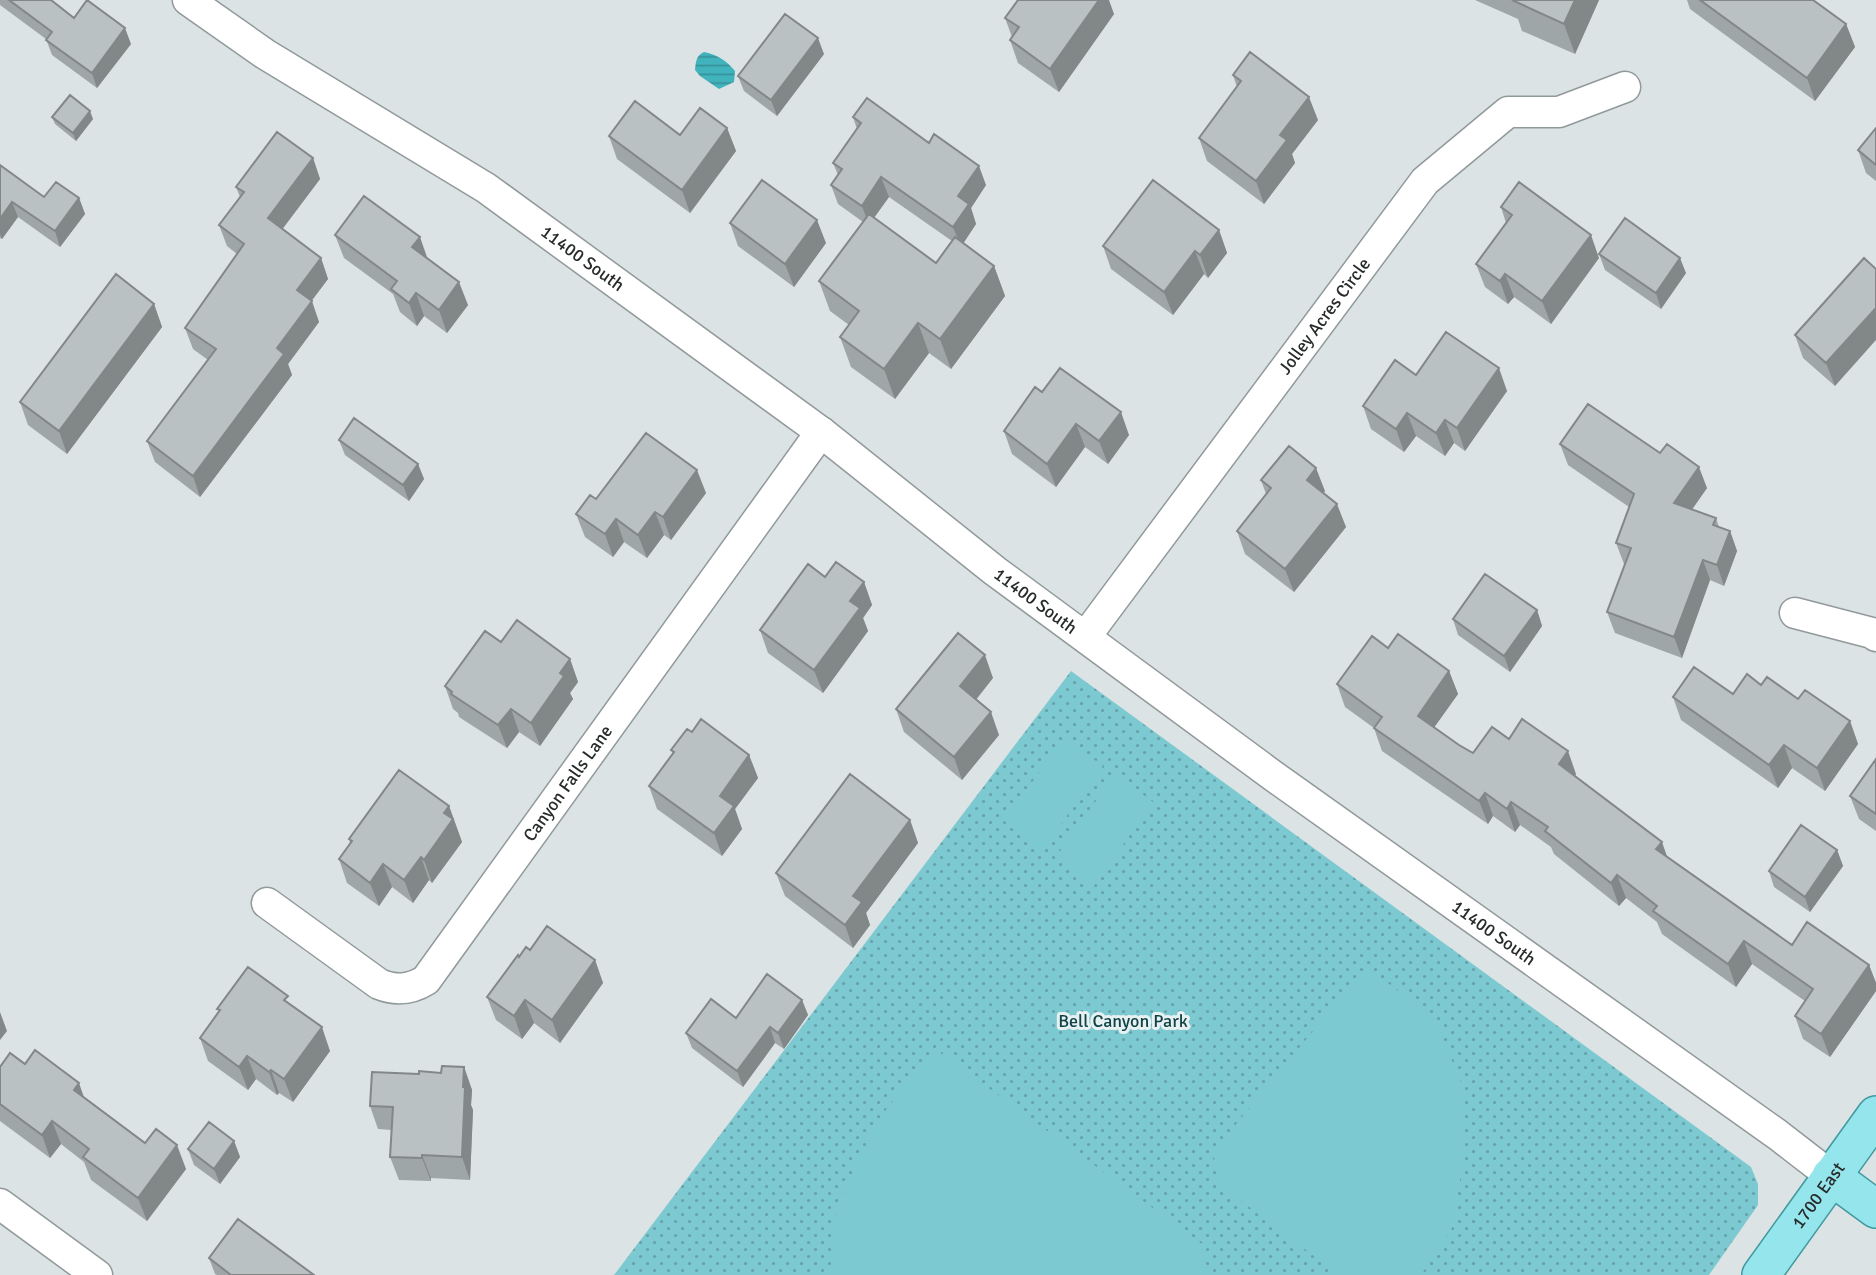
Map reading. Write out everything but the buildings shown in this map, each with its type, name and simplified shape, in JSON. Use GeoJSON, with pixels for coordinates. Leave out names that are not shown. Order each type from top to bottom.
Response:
{"type":"FeatureCollection","features":[{"type":"Feature","properties":{"kind":"main road","name":"1700 East"},"geometry":{"type":"LineString","coordinates":[[1761,1275],[1876,1115]]}},
{"type":"Feature","properties":{"kind":"main road","name":"11400 South"},"geometry":{"type":"LineString","coordinates":[[1831,1176],[1876,1209]]}},
{"type":"Feature","properties":{"kind":"street","name":"11400 South"},"geometry":{"type":"LineString","coordinates":[[188,0],[265,54],[486,188],[821,432],[995,571],[1283,782],[1778,1135],[1831,1176]]}},
{"type":"Feature","properties":{"kind":"street","name":"Jolley Acres Circle"},"geometry":{"type":"LineString","coordinates":[[1086,636],[1425,181],[1508,112],[1559,112],[1625,87]]}},
{"type":"Feature","properties":{"kind":"street","name":"Canyon Falls Lane"},"geometry":{"type":"LineString","coordinates":[[267,903],[379,984],[398,989],[408,988],[426,980],[821,432]]}},
{"type":"Feature","properties":{"kind":"street"},"geometry":{"type":"LineString","coordinates":[[1795,613],[1876,636]]}},
{"type":"Feature","properties":{"kind":"street"},"geometry":{"type":"LineString","coordinates":[[0,1204],[97,1275]]}},
{"type":"Feature","properties":{"kind":"green space","name":"Bell Canyon Park"},"geometry":{"type":"Polygon","coordinates":[[[1071,671],[1751,1167],[1758,1184],[1758,1205],[1709,1275],[614,1275],[1071,671]]]}},
{"type":"Feature","properties":{"kind":"green space"},"geometry":{"type":"Polygon","coordinates":[[[1064,738],[1103,766],[1043,849],[1004,821],[1064,738]]]}},
{"type":"Feature","properties":{"kind":"green space"},"geometry":{"type":"Polygon","coordinates":[[[1115,774],[1153,802],[1094,886],[1055,858],[1115,774]]]}},
{"type":"Feature","properties":{"kind":"green space"},"geometry":{"type":"Polygon","coordinates":[[[1366,967],[1434,1017],[1462,1085],[1463,1162],[1452,1228],[1421,1275],[1339,1275],[1219,1184],[1213,1152],[1366,967]]]}},
{"type":"Feature","properties":{"kind":"green space"},"geometry":{"type":"Polygon","coordinates":[[[934,1048],[1202,1244],[1204,1271],[1201,1275],[830,1275],[836,1206],[878,1120],[934,1048]]]}},
{"type":"Feature","properties":{"kind":"shaded area"},"geometry":{"type":"Polygon","coordinates":[[[704,52],[717,56],[732,67],[735,71],[734,82],[719,89],[700,76],[695,70],[696,64],[698,57],[704,52]]]}}]}
